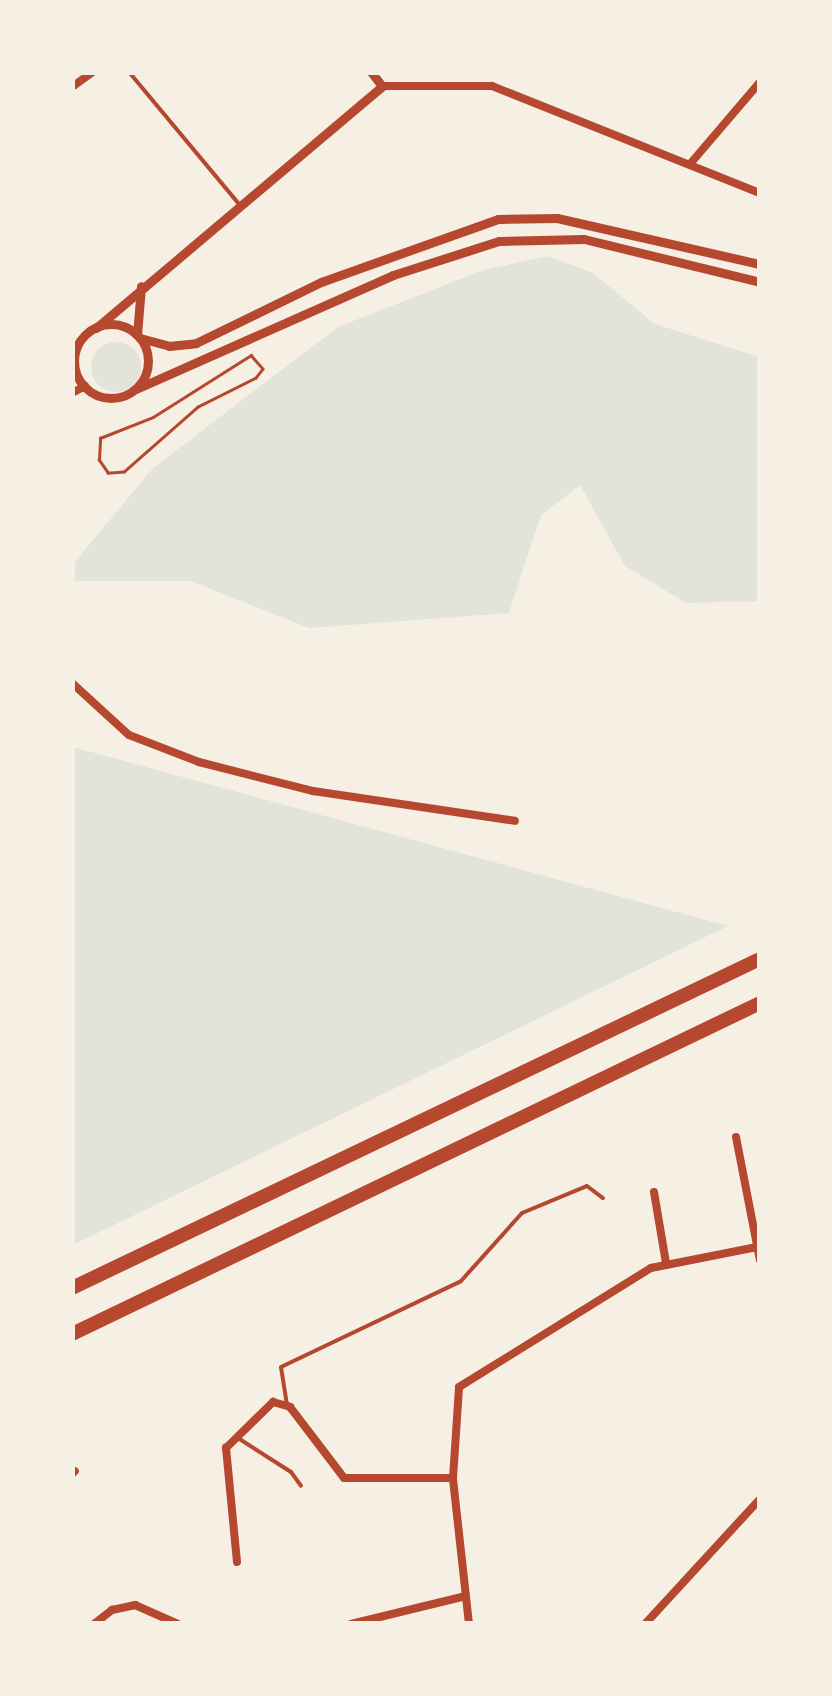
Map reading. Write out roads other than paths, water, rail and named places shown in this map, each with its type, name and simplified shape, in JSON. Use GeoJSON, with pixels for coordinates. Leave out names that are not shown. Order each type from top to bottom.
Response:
{"type":"FeatureCollection","features":[{"type":"Feature","properties":{"kind":"highway"},"geometry":{"type":"LineString","coordinates":[[72,1288],[760,959]]}},
{"type":"Feature","properties":{"kind":"highway"},"geometry":{"type":"LineString","coordinates":[[72,1334],[760,1002]]}},
{"type":"Feature","properties":{"kind":"street"},"geometry":{"type":"LineString","coordinates":[[72,87],[93,72]]}},
{"type":"Feature","properties":{"kind":"street"},"geometry":{"type":"LineString","coordinates":[[370,72],[382,86]]}},
{"type":"Feature","properties":{"kind":"street"},"geometry":{"type":"LineString","coordinates":[[487,72],[492,86]]}},
{"type":"Feature","properties":{"kind":"street"},"geometry":{"type":"LineString","coordinates":[[690,164],[760,82]]}},
{"type":"Feature","properties":{"kind":"street"},"geometry":{"type":"LineString","coordinates":[[760,193],[492,86],[382,86],[141,284],[76,347],[74,366],[84,386],[104,398],[136,389],[392,276],[499,240],[584,238],[760,282]]}},
{"type":"Feature","properties":{"kind":"street"},"geometry":{"type":"LineString","coordinates":[[96,328],[118,325],[139,337],[169,346],[196,343],[320,282],[498,219],[556,218],[760,264]]}},
{"type":"Feature","properties":{"kind":"street"},"geometry":{"type":"LineString","coordinates":[[136,389],[148,370],[139,337],[141,284]]}},
{"type":"Feature","properties":{"kind":"street"},"geometry":{"type":"LineString","coordinates":[[72,393],[84,386]]}},
{"type":"Feature","properties":{"kind":"street"},"geometry":{"type":"LineString","coordinates":[[72,683],[129,735],[198,762],[312,791],[516,821]]}},
{"type":"Feature","properties":{"kind":"street"},"geometry":{"type":"LineString","coordinates":[[736,1137],[760,1260]]}},
{"type":"Feature","properties":{"kind":"street"},"geometry":{"type":"LineString","coordinates":[[654,1192],[666,1263]]}},
{"type":"Feature","properties":{"kind":"street"},"geometry":{"type":"LineString","coordinates":[[469,1624],[462,1597],[453,1478],[454,1396],[466,1380],[666,1263],[757,1247]]}},
{"type":"Feature","properties":{"kind":"street"},"geometry":{"type":"LineString","coordinates":[[237,1562],[224,1460],[234,1436],[263,1407],[286,1405],[344,1478],[453,1478]]}},
{"type":"Feature","properties":{"kind":"street"},"geometry":{"type":"LineString","coordinates":[[645,1624],[760,1499]]}},
{"type":"Feature","properties":{"kind":"street"},"geometry":{"type":"LineString","coordinates":[[352,1624],[462,1597]]}},
{"type":"Feature","properties":{"kind":"street"},"geometry":{"type":"LineString","coordinates":[[94,1624],[124,1606],[147,1606],[178,1624]]}},
{"type":"Feature","properties":{"kind":"lane"},"geometry":{"type":"LineString","coordinates":[[129,72],[238,204]]}},
{"type":"Feature","properties":{"kind":"lane"},"geometry":{"type":"LineString","coordinates":[[286,1405],[281,1367],[350,1340],[460,1281],[522,1213],[587,1186],[603,1198]]}},
{"type":"Feature","properties":{"kind":"lane"},"geometry":{"type":"LineString","coordinates":[[234,1436],[292,1472],[301,1486]]}}]}
